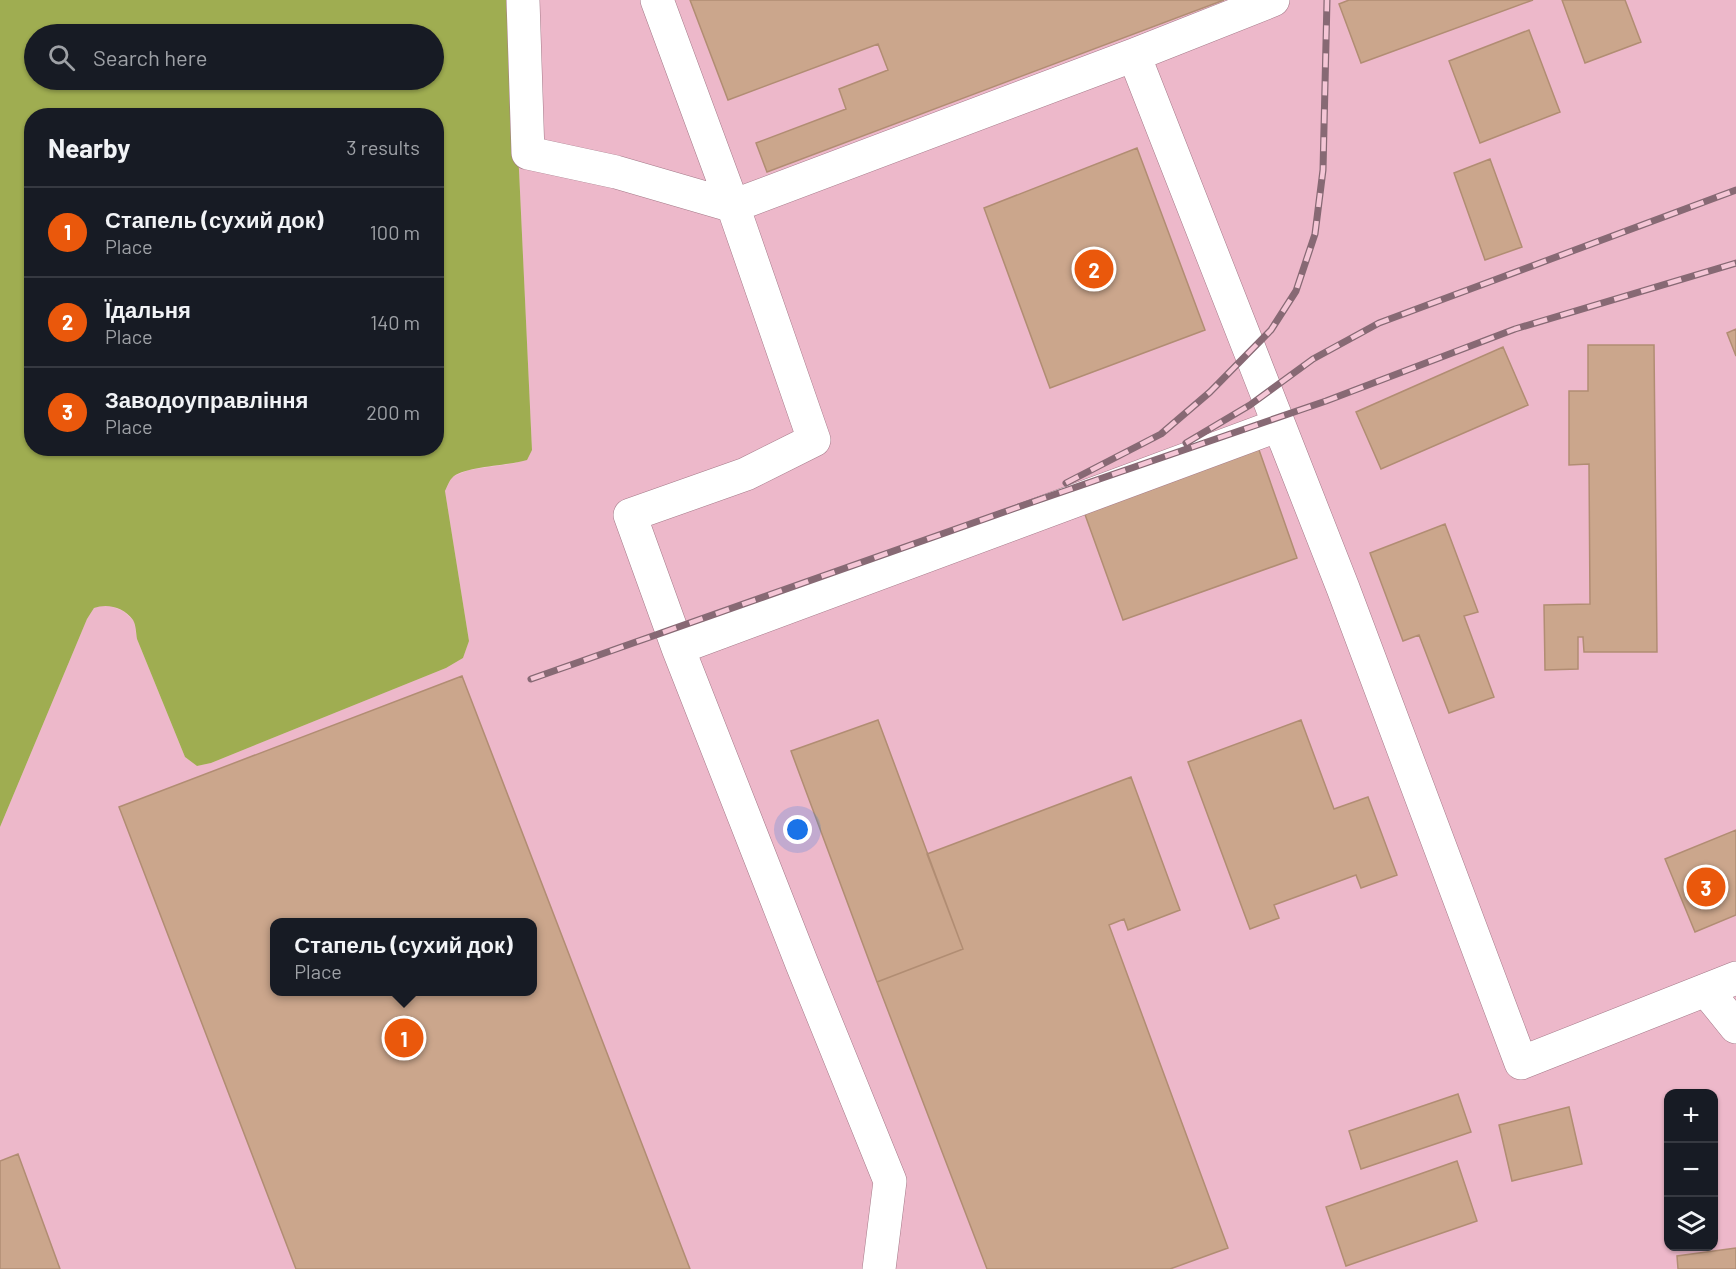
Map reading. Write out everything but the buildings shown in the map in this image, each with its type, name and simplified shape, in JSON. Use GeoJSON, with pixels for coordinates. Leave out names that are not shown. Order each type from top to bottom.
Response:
{"type":"FeatureCollection","features":[{"type":"Feature","properties":{"kind":"lane"},"geometry":{"type":"LineString","coordinates":[[523,0],[528,153],[616,172],[732,206],[1134,55],[1273,0]]}},
{"type":"Feature","properties":{"kind":"lane"},"geometry":{"type":"LineString","coordinates":[[657,0],[814,440],[746,474],[630,515],[678,648],[890,1181],[879,1269]]}},
{"type":"Feature","properties":{"kind":"lane"},"geometry":{"type":"LineString","coordinates":[[1134,55],[1347,599],[1521,1063],[1736,978]]}},
{"type":"Feature","properties":{"kind":"lane"},"geometry":{"type":"LineString","coordinates":[[678,648],[1278,425]]}},
{"type":"Feature","properties":{"kind":"lane"},"geometry":{"type":"LineString","coordinates":[[1706,990],[1736,1027]]}},
{"type":"Feature","properties":{"kind":"shaded area"},"geometry":{"type":"Polygon","coordinates":[[[0,0],[506,0],[519,170],[532,450],[527,460],[458,474],[451,479],[445,491],[469,641],[463,658],[446,668],[211,763],[197,766],[185,757],[137,639],[133,620],[120,609],[104,606],[94,608],[87,619],[0,827],[0,0]]]}},
{"type":"Feature","properties":{"kind":"shaded area"},"geometry":{"type":"Polygon","coordinates":[[[506,0],[1736,0],[1736,1269],[0,1269],[0,827],[87,619],[94,608],[105,604],[123,611],[134,621],[137,639],[185,757],[197,766],[211,763],[446,668],[463,658],[469,641],[445,491],[452,477],[469,470],[516,463],[532,450],[519,170],[506,0]]]}},
{"type":"Feature","properties":{"kind":"railway"},"geometry":{"type":"LineString","coordinates":[[1066,483],[1161,434],[1210,392],[1271,330],[1296,291],[1315,234],[1323,170],[1327,0]]}},
{"type":"Feature","properties":{"kind":"railway"},"geometry":{"type":"LineString","coordinates":[[1186,443],[1250,405],[1313,359],[1379,323],[1736,190]]}},
{"type":"Feature","properties":{"kind":"railway"},"geometry":{"type":"LineString","coordinates":[[531,679],[1326,401],[1515,329],[1736,263]]}},
{"type":"Feature","properties":{"kind":"place","name":"Їдальня"},"geometry":{"type":"Point","coordinates":[1094,269]}},
{"type":"Feature","properties":{"kind":"place","name":"Заводоуправління"},"geometry":{"type":"Point","coordinates":[1706,887]}},
{"type":"Feature","properties":{"kind":"place","name":"Стапель (сухий док)"},"geometry":{"type":"Point","coordinates":[404,1038]}}]}
